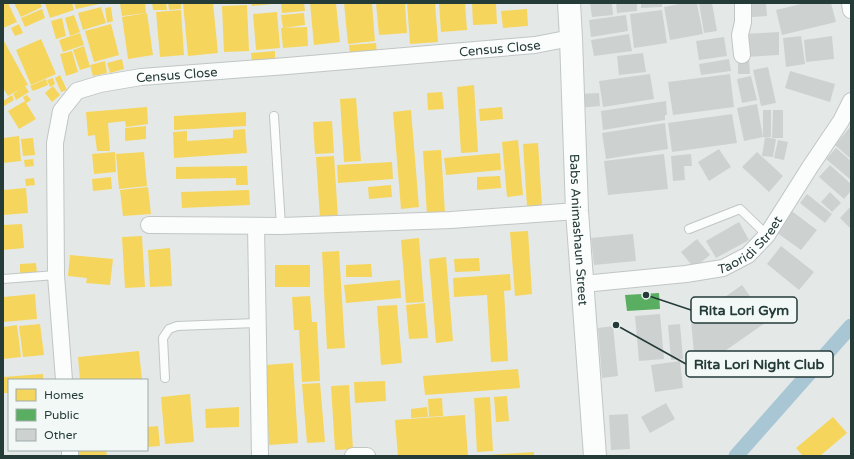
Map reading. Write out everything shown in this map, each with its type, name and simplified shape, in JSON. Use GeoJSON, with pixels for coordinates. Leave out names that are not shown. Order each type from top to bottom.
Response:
{"type":"FeatureCollection","features":[{"type":"Feature","properties":{"kind":"main road","name":"Babs Animashaun Street"},"geometry":{"type":"LineString","coordinates":[[569,3],[577,211],[595,456]]}},
{"type":"Feature","properties":{"kind":"street"},"geometry":{"type":"LineString","coordinates":[[742,55],[740,35],[743,22],[743,3]]}},
{"type":"Feature","properties":{"kind":"street"},"geometry":{"type":"LineString","coordinates":[[850,3],[851,10]]}},
{"type":"Feature","properties":{"kind":"street","name":"Census Close"},"geometry":{"type":"LineString","coordinates":[[64,379],[56,275],[55,143],[61,111],[76,91],[100,84],[141,77],[535,45],[571,38]]}},
{"type":"Feature","properties":{"kind":"street","name":"Taoridi Street"},"geometry":{"type":"LineString","coordinates":[[583,284],[686,274],[723,268],[748,255],[767,235],[841,121],[851,102]]}},
{"type":"Feature","properties":{"kind":"street"},"geometry":{"type":"LineString","coordinates":[[149,225],[281,226],[451,220],[577,211]]}},
{"type":"Feature","properties":{"kind":"street"},"geometry":{"type":"LineString","coordinates":[[256,226],[260,456]]}},
{"type":"Feature","properties":{"kind":"street"},"geometry":{"type":"LineString","coordinates":[[353,456],[367,456]]}},
{"type":"Feature","properties":{"kind":"lane"},"geometry":{"type":"LineString","coordinates":[[274,116],[281,226]]}},
{"type":"Feature","properties":{"kind":"lane"},"geometry":{"type":"LineString","coordinates":[[689,229],[740,209],[767,235]]}},
{"type":"Feature","properties":{"kind":"lane"},"geometry":{"type":"LineString","coordinates":[[3,280],[56,275]]}},
{"type":"Feature","properties":{"kind":"lane"},"geometry":{"type":"LineString","coordinates":[[165,378],[163,338],[169,329],[178,326],[257,323]]}},
{"type":"Feature","properties":{"kind":"building: Homes"},"geometry":{"type":"Polygon","coordinates":[[[3,3],[8,3],[17,22],[3,28],[3,3]]]}},
{"type":"Feature","properties":{"kind":"building: Homes"},"geometry":{"type":"Polygon","coordinates":[[[14,3],[40,3],[42,7],[21,17],[14,3]]]}},
{"type":"Feature","properties":{"kind":"building: Homes"},"geometry":{"type":"Polygon","coordinates":[[[45,3],[72,3],[74,10],[50,18],[45,3]]]}},
{"type":"Feature","properties":{"kind":"building: Homes"},"geometry":{"type":"Polygon","coordinates":[[[74,3],[99,3],[99,4],[76,9],[74,3]]]}},
{"type":"Feature","properties":{"kind":"building: Homes"},"geometry":{"type":"Polygon","coordinates":[[[145,3],[146,13],[122,16],[120,4],[145,3]]]}},
{"type":"Feature","properties":{"kind":"building: Homes"},"geometry":{"type":"Polygon","coordinates":[[[152,3],[166,3],[167,10],[153,10],[152,3]]]}},
{"type":"Feature","properties":{"kind":"building: Homes"},"geometry":{"type":"Polygon","coordinates":[[[168,3],[181,3],[181,9],[169,10],[168,3]]]}},
{"type":"Feature","properties":{"kind":"building: Homes"},"geometry":{"type":"Polygon","coordinates":[[[183,3],[213,3],[218,53],[188,56],[183,3]]]}},
{"type":"Feature","properties":{"kind":"building: Homes"},"geometry":{"type":"Polygon","coordinates":[[[251,3],[272,3],[273,4],[252,6],[251,3]]]}},
{"type":"Feature","properties":{"kind":"building: Homes"},"geometry":{"type":"Polygon","coordinates":[[[281,3],[304,3],[305,11],[282,13],[281,3]]]}},
{"type":"Feature","properties":{"kind":"building: Homes"},"geometry":{"type":"Polygon","coordinates":[[[310,3],[336,3],[340,42],[314,45],[310,3]]]}},
{"type":"Feature","properties":{"kind":"building: Homes"},"geometry":{"type":"Polygon","coordinates":[[[344,3],[372,3],[375,41],[348,44],[344,3]]]}},
{"type":"Feature","properties":{"kind":"building: Homes"},"geometry":{"type":"Polygon","coordinates":[[[376,3],[405,3],[407,33],[379,35],[376,3]]]}},
{"type":"Feature","properties":{"kind":"building: Homes"},"geometry":{"type":"Polygon","coordinates":[[[407,3],[435,3],[438,42],[410,44],[407,3]]]}},
{"type":"Feature","properties":{"kind":"building: Homes"},"geometry":{"type":"Polygon","coordinates":[[[439,3],[465,3],[467,30],[441,32],[439,3]]]}},
{"type":"Feature","properties":{"kind":"building: Homes"},"geometry":{"type":"Polygon","coordinates":[[[472,3],[496,3],[497,24],[473,25],[472,3]]]}},
{"type":"Feature","properties":{"kind":"building: Homes"},"geometry":{"type":"Polygon","coordinates":[[[247,5],[249,51],[224,52],[222,6],[247,5]]]}},
{"type":"Feature","properties":{"kind":"building: Homes"},"geometry":{"type":"Polygon","coordinates":[[[101,7],[106,23],[83,30],[78,13],[101,7]]]}},
{"type":"Feature","properties":{"kind":"building: Homes"},"geometry":{"type":"Polygon","coordinates":[[[111,7],[113,21],[107,23],[105,8],[111,7]]]}},
{"type":"Feature","properties":{"kind":"building: Homes"},"geometry":{"type":"Polygon","coordinates":[[[42,9],[45,18],[25,27],[21,18],[42,9]]]}},
{"type":"Feature","properties":{"kind":"building: Homes"},"geometry":{"type":"Polygon","coordinates":[[[527,9],[528,26],[503,28],[501,11],[527,9]]]}},
{"type":"Feature","properties":{"kind":"building: Homes"},"geometry":{"type":"Polygon","coordinates":[[[181,10],[184,55],[160,57],[156,12],[181,10]]]}},
{"type":"Feature","properties":{"kind":"building: Homes"},"geometry":{"type":"Polygon","coordinates":[[[277,12],[280,48],[256,50],[253,14],[277,12]]]}},
{"type":"Feature","properties":{"kind":"building: Homes"},"geometry":{"type":"Polygon","coordinates":[[[147,13],[153,55],[128,59],[122,17],[147,13]]]}},
{"type":"Feature","properties":{"kind":"building: Homes"},"geometry":{"type":"Polygon","coordinates":[[[304,13],[305,25],[283,28],[281,15],[304,13]]]}},
{"type":"Feature","properties":{"kind":"building: Homes"},"geometry":{"type":"Polygon","coordinates":[[[74,15],[80,32],[70,36],[65,18],[74,15]]]}},
{"type":"Feature","properties":{"kind":"building: Homes"},"geometry":{"type":"Polygon","coordinates":[[[62,18],[66,36],[56,39],[51,21],[62,18]]]}},
{"type":"Feature","properties":{"kind":"building: Homes"},"geometry":{"type":"Polygon","coordinates":[[[19,24],[23,33],[15,36],[11,28],[19,24]]]}},
{"type":"Feature","properties":{"kind":"building: Homes"},"geometry":{"type":"Polygon","coordinates":[[[111,24],[119,55],[94,62],[85,31],[111,24]]]}},
{"type":"Feature","properties":{"kind":"building: Homes"},"geometry":{"type":"Polygon","coordinates":[[[307,27],[308,46],[283,48],[281,28],[307,27]]]}},
{"type":"Feature","properties":{"kind":"building: Homes"},"geometry":{"type":"Polygon","coordinates":[[[80,33],[84,45],[63,52],[59,40],[80,33]]]}},
{"type":"Feature","properties":{"kind":"building: Homes"},"geometry":{"type":"Polygon","coordinates":[[[41,39],[56,74],[31,85],[16,50],[41,39]]]}},
{"type":"Feature","properties":{"kind":"building: Homes"},"geometry":{"type":"Polygon","coordinates":[[[4,41],[28,85],[25,86],[29,92],[16,100],[13,94],[20,89],[8,96],[3,88],[4,41]]]}},
{"type":"Feature","properties":{"kind":"building: Homes"},"geometry":{"type":"Polygon","coordinates":[[[376,43],[377,53],[350,55],[349,45],[376,43]]]}},
{"type":"Feature","properties":{"kind":"building: Homes"},"geometry":{"type":"Polygon","coordinates":[[[84,46],[90,67],[80,70],[73,50],[84,46]]]}},
{"type":"Feature","properties":{"kind":"building: Homes"},"geometry":{"type":"Polygon","coordinates":[[[72,51],[78,72],[66,76],[60,54],[72,51]]]}},
{"type":"Feature","properties":{"kind":"building: Homes"},"geometry":{"type":"Polygon","coordinates":[[[275,51],[275,60],[252,61],[251,53],[275,51]]]}},
{"type":"Feature","properties":{"kind":"building: Homes"},"geometry":{"type":"Polygon","coordinates":[[[122,59],[124,69],[110,73],[107,63],[122,59]]]}},
{"type":"Feature","properties":{"kind":"building: Homes"},"geometry":{"type":"Polygon","coordinates":[[[105,61],[107,73],[93,76],[90,65],[105,61]]]}},
{"type":"Feature","properties":{"kind":"building: Homes"},"geometry":{"type":"Polygon","coordinates":[[[60,75],[67,90],[61,92],[55,78],[60,75]]]}},
{"type":"Feature","properties":{"kind":"building: Homes"},"geometry":{"type":"Polygon","coordinates":[[[53,78],[55,84],[50,87],[47,80],[53,78]]]}},
{"type":"Feature","properties":{"kind":"building: Homes"},"geometry":{"type":"Polygon","coordinates":[[[46,79],[48,85],[33,91],[30,86],[46,79]]]}},
{"type":"Feature","properties":{"kind":"building: Homes"},"geometry":{"type":"Polygon","coordinates":[[[474,85],[478,152],[461,153],[457,87],[474,85]]]}},
{"type":"Feature","properties":{"kind":"building: Homes"},"geometry":{"type":"Polygon","coordinates":[[[53,86],[60,95],[52,102],[45,93],[53,86]]]}},
{"type":"Feature","properties":{"kind":"building: Homes"},"geometry":{"type":"Polygon","coordinates":[[[442,92],[444,109],[428,110],[427,93],[442,92]]]}},
{"type":"Feature","properties":{"kind":"building: Homes"},"geometry":{"type":"Polygon","coordinates":[[[12,95],[14,100],[4,106],[3,101],[12,95]]]}},
{"type":"Feature","properties":{"kind":"building: Homes"},"geometry":{"type":"Polygon","coordinates":[[[27,95],[31,100],[26,103],[36,119],[19,129],[8,111],[25,101],[23,97],[27,95]]]}},
{"type":"Feature","properties":{"kind":"building: Homes"},"geometry":{"type":"Polygon","coordinates":[[[356,98],[361,161],[344,162],[340,99],[356,98]]]}},
{"type":"Feature","properties":{"kind":"building: Homes"},"geometry":{"type":"Polygon","coordinates":[[[147,107],[148,124],[126,127],[125,121],[108,123],[110,151],[97,151],[95,135],[88,136],[86,112],[147,107]]]}},
{"type":"Feature","properties":{"kind":"building: Homes"},"geometry":{"type":"Polygon","coordinates":[[[502,107],[503,119],[480,121],[479,109],[502,107]]]}},
{"type":"Feature","properties":{"kind":"building: Homes"},"geometry":{"type":"Polygon","coordinates":[[[411,110],[419,207],[401,209],[393,112],[411,110]]]}},
{"type":"Feature","properties":{"kind":"building: Homes"},"geometry":{"type":"Polygon","coordinates":[[[246,112],[246,126],[174,130],[174,116],[246,112]]]}},
{"type":"Feature","properties":{"kind":"building: Homes"},"geometry":{"type":"Polygon","coordinates":[[[332,121],[334,153],[315,154],[313,122],[332,121]]]}},
{"type":"Feature","properties":{"kind":"building: Homes"},"geometry":{"type":"Polygon","coordinates":[[[146,126],[146,139],[125,141],[125,128],[146,126]]]}},
{"type":"Feature","properties":{"kind":"building: Homes"},"geometry":{"type":"Polygon","coordinates":[[[245,129],[247,153],[174,158],[173,132],[187,131],[187,141],[233,138],[233,130],[245,129]]]}},
{"type":"Feature","properties":{"kind":"building: Homes"},"geometry":{"type":"Polygon","coordinates":[[[19,136],[21,161],[3,163],[3,138],[19,136]]]}},
{"type":"Feature","properties":{"kind":"building: Homes"},"geometry":{"type":"Polygon","coordinates":[[[33,138],[35,155],[23,156],[21,139],[33,138]]]}},
{"type":"Feature","properties":{"kind":"building: Homes"},"geometry":{"type":"Polygon","coordinates":[[[518,140],[523,195],[507,197],[502,142],[518,140]]]}},
{"type":"Feature","properties":{"kind":"building: Homes"},"geometry":{"type":"Polygon","coordinates":[[[538,143],[542,206],[527,207],[523,144],[538,143]]]}},
{"type":"Feature","properties":{"kind":"building: Homes"},"geometry":{"type":"Polygon","coordinates":[[[441,150],[445,213],[427,215],[423,151],[441,150]]]}},
{"type":"Feature","properties":{"kind":"building: Homes"},"geometry":{"type":"Polygon","coordinates":[[[115,152],[116,172],[94,174],[92,154],[115,152]]]}},
{"type":"Feature","properties":{"kind":"building: Homes"},"geometry":{"type":"Polygon","coordinates":[[[144,152],[147,186],[119,189],[116,154],[144,152]]]}},
{"type":"Feature","properties":{"kind":"building: Homes"},"geometry":{"type":"Polygon","coordinates":[[[500,153],[501,170],[446,175],[444,158],[500,153]]]}},
{"type":"Feature","properties":{"kind":"building: Homes"},"geometry":{"type":"Polygon","coordinates":[[[334,156],[338,218],[320,219],[316,157],[334,156]]]}},
{"type":"Feature","properties":{"kind":"building: Homes"},"geometry":{"type":"Polygon","coordinates":[[[33,159],[34,166],[25,167],[24,160],[33,159]]]}},
{"type":"Feature","properties":{"kind":"building: Homes"},"geometry":{"type":"Polygon","coordinates":[[[392,162],[393,179],[338,183],[337,165],[392,162]]]}},
{"type":"Feature","properties":{"kind":"building: Homes"},"geometry":{"type":"Polygon","coordinates":[[[247,166],[248,185],[236,185],[236,178],[176,179],[176,167],[247,166]]]}},
{"type":"Feature","properties":{"kind":"building: Homes"},"geometry":{"type":"Polygon","coordinates":[[[500,176],[501,188],[477,190],[477,177],[500,176]]]}},
{"type":"Feature","properties":{"kind":"building: Homes"},"geometry":{"type":"Polygon","coordinates":[[[111,177],[112,189],[93,191],[92,179],[111,177]]]}},
{"type":"Feature","properties":{"kind":"building: Homes"},"geometry":{"type":"Polygon","coordinates":[[[34,178],[35,185],[26,186],[25,179],[34,178]]]}},
{"type":"Feature","properties":{"kind":"building: Homes"},"geometry":{"type":"Polygon","coordinates":[[[391,185],[392,197],[369,199],[368,187],[391,185]]]}},
{"type":"Feature","properties":{"kind":"building: Homes"},"geometry":{"type":"Polygon","coordinates":[[[148,187],[151,214],[123,216],[120,190],[148,187]]]}},
{"type":"Feature","properties":{"kind":"building: Homes"},"geometry":{"type":"Polygon","coordinates":[[[26,188],[28,213],[3,215],[3,190],[26,188]]]}},
{"type":"Feature","properties":{"kind":"building: Homes"},"geometry":{"type":"Polygon","coordinates":[[[249,190],[250,205],[182,208],[181,192],[249,190]]]}},
{"type":"Feature","properties":{"kind":"building: Homes"},"geometry":{"type":"Polygon","coordinates":[[[22,224],[24,248],[3,250],[3,225],[22,224]]]}},
{"type":"Feature","properties":{"kind":"building: Homes"},"geometry":{"type":"Polygon","coordinates":[[[528,231],[532,294],[515,296],[510,232],[528,231]]]}},
{"type":"Feature","properties":{"kind":"building: Homes"},"geometry":{"type":"Polygon","coordinates":[[[142,236],[145,287],[125,288],[122,237],[142,236]]]}},
{"type":"Feature","properties":{"kind":"building: Homes"},"geometry":{"type":"Polygon","coordinates":[[[419,238],[424,302],[406,303],[401,240],[419,238]]]}},
{"type":"Feature","properties":{"kind":"building: Homes"},"geometry":{"type":"Polygon","coordinates":[[[170,248],[172,286],[150,287],[148,250],[170,248]]]}},
{"type":"Feature","properties":{"kind":"building: Homes"},"geometry":{"type":"Polygon","coordinates":[[[339,251],[345,348],[327,349],[322,252],[339,251]]]}},
{"type":"Feature","properties":{"kind":"building: Homes"},"geometry":{"type":"Polygon","coordinates":[[[70,255],[113,259],[110,285],[86,283],[87,278],[68,276],[70,255]]]}},
{"type":"Feature","properties":{"kind":"building: Homes"},"geometry":{"type":"Polygon","coordinates":[[[446,257],[453,341],[436,343],[429,259],[446,257]]]}},
{"type":"Feature","properties":{"kind":"building: Homes"},"geometry":{"type":"Polygon","coordinates":[[[479,258],[480,271],[455,272],[454,259],[479,258]]]}},
{"type":"Feature","properties":{"kind":"building: Homes"},"geometry":{"type":"Polygon","coordinates":[[[36,263],[37,273],[20,274],[20,264],[36,263]]]}},
{"type":"Feature","properties":{"kind":"building: Homes"},"geometry":{"type":"Polygon","coordinates":[[[371,264],[372,277],[346,277],[346,265],[371,264]]]}},
{"type":"Feature","properties":{"kind":"building: Homes"},"geometry":{"type":"Polygon","coordinates":[[[275,265],[310,265],[310,287],[275,287],[275,265]]]}},
{"type":"Feature","properties":{"kind":"building: Homes"},"geometry":{"type":"Polygon","coordinates":[[[510,274],[511,290],[504,291],[508,361],[491,362],[487,295],[454,297],[453,278],[510,274]]]}},
{"type":"Feature","properties":{"kind":"building: Homes"},"geometry":{"type":"Polygon","coordinates":[[[400,280],[401,298],[346,303],[344,285],[400,280]]]}},
{"type":"Feature","properties":{"kind":"building: Homes"},"geometry":{"type":"Polygon","coordinates":[[[35,294],[37,319],[3,322],[3,297],[35,294]]]}},
{"type":"Feature","properties":{"kind":"building: Homes"},"geometry":{"type":"Polygon","coordinates":[[[310,296],[312,322],[317,322],[320,381],[302,382],[299,330],[294,330],[292,297],[310,296]]]}},
{"type":"Feature","properties":{"kind":"building: Homes"},"geometry":{"type":"Polygon","coordinates":[[[425,303],[428,338],[409,339],[406,305],[425,303]]]}},
{"type":"Feature","properties":{"kind":"building: Homes"},"geometry":{"type":"Polygon","coordinates":[[[397,305],[402,363],[381,365],[377,306],[397,305]]]}},
{"type":"Feature","properties":{"kind":"building: Homes"},"geometry":{"type":"Polygon","coordinates":[[[40,324],[44,355],[23,357],[19,326],[40,324]]]}},
{"type":"Feature","properties":{"kind":"building: Homes"},"geometry":{"type":"Polygon","coordinates":[[[17,325],[21,357],[3,359],[3,327],[17,325]]]}},
{"type":"Feature","properties":{"kind":"building: Homes"},"geometry":{"type":"Polygon","coordinates":[[[139,351],[142,379],[80,379],[78,357],[139,351]]]}},
{"type":"Feature","properties":{"kind":"building: Homes"},"geometry":{"type":"Polygon","coordinates":[[[293,363],[298,443],[269,445],[265,365],[293,363]]]}},
{"type":"Feature","properties":{"kind":"building: Homes"},"geometry":{"type":"Polygon","coordinates":[[[518,369],[520,388],[425,395],[423,376],[518,369]]]}},
{"type":"Feature","properties":{"kind":"building: Homes"},"geometry":{"type":"Polygon","coordinates":[[[43,374],[43,379],[8,379],[8,393],[3,393],[3,377],[43,374]]]}},
{"type":"Feature","properties":{"kind":"building: Homes"},"geometry":{"type":"Polygon","coordinates":[[[385,381],[386,401],[355,403],[354,382],[385,381]]]}},
{"type":"Feature","properties":{"kind":"building: Homes"},"geometry":{"type":"Polygon","coordinates":[[[320,383],[325,442],[307,443],[302,384],[320,383]]]}},
{"type":"Feature","properties":{"kind":"building: Homes"},"geometry":{"type":"Polygon","coordinates":[[[349,385],[353,449],[335,450],[331,386],[349,385]]]}},
{"type":"Feature","properties":{"kind":"building: Homes"},"geometry":{"type":"Polygon","coordinates":[[[190,394],[194,442],[165,444],[161,397],[190,394]]]}},
{"type":"Feature","properties":{"kind":"building: Homes"},"geometry":{"type":"Polygon","coordinates":[[[507,396],[509,421],[496,422],[494,397],[507,396]]]}},
{"type":"Feature","properties":{"kind":"building: Homes"},"geometry":{"type":"Polygon","coordinates":[[[490,397],[493,451],[477,452],[474,398],[490,397]]]}},
{"type":"Feature","properties":{"kind":"building: Homes"},"geometry":{"type":"Polygon","coordinates":[[[442,398],[443,416],[429,417],[428,399],[442,398]]]}},
{"type":"Feature","properties":{"kind":"building: Homes"},"geometry":{"type":"Polygon","coordinates":[[[239,407],[239,427],[206,428],[205,409],[239,407]]]}},
{"type":"Feature","properties":{"kind":"building: Homes"},"geometry":{"type":"Polygon","coordinates":[[[427,407],[428,417],[411,418],[411,409],[427,407]]]}},
{"type":"Feature","properties":{"kind":"building: Homes"},"geometry":{"type":"Polygon","coordinates":[[[465,415],[468,456],[398,456],[395,420],[465,415]]]}},
{"type":"Feature","properties":{"kind":"building: Homes"},"geometry":{"type":"Polygon","coordinates":[[[833,417],[847,433],[820,456],[803,456],[796,448],[833,417]]]}},
{"type":"Feature","properties":{"kind":"building: Homes"},"geometry":{"type":"Polygon","coordinates":[[[158,426],[160,446],[148,447],[148,427],[158,426]]]}},
{"type":"Feature","properties":{"kind":"building: Homes"},"geometry":{"type":"Polygon","coordinates":[[[77,451],[106,451],[107,456],[77,456],[77,451]]]}},
{"type":"Feature","properties":{"kind":"building: Homes"},"geometry":{"type":"Polygon","coordinates":[[[534,452],[534,456],[486,456],[486,455],[534,452]]]}},
{"type":"Feature","properties":{"kind":"building: Public"},"geometry":{"type":"Polygon","coordinates":[[[659,293],[660,309],[627,311],[625,295],[659,293]]]}},
{"type":"Feature","properties":{"kind":"building: Other"},"geometry":{"type":"Polygon","coordinates":[[[590,3],[612,3],[613,15],[592,17],[590,3]]]}},
{"type":"Feature","properties":{"kind":"building: Other"},"geometry":{"type":"Polygon","coordinates":[[[616,3],[637,3],[637,11],[617,13],[616,3]]]}},
{"type":"Feature","properties":{"kind":"building: Other"},"geometry":{"type":"Polygon","coordinates":[[[641,3],[662,3],[662,7],[641,8],[641,3]]]}},
{"type":"Feature","properties":{"kind":"building: Other"},"geometry":{"type":"Polygon","coordinates":[[[684,3],[697,3],[703,34],[670,40],[664,7],[684,3]]]}},
{"type":"Feature","properties":{"kind":"building: Other"},"geometry":{"type":"Polygon","coordinates":[[[699,3],[712,3],[717,31],[704,33],[699,3]]]}},
{"type":"Feature","properties":{"kind":"building: Other"},"geometry":{"type":"Polygon","coordinates":[[[751,3],[766,3],[767,16],[752,17],[751,3]]]}},
{"type":"Feature","properties":{"kind":"building: Other"},"geometry":{"type":"Polygon","coordinates":[[[805,3],[831,3],[836,22],[782,35],[776,10],[805,3]]]}},
{"type":"Feature","properties":{"kind":"building: Other"},"geometry":{"type":"Polygon","coordinates":[[[662,10],[667,43],[634,48],[630,14],[662,10]]]}},
{"type":"Feature","properties":{"kind":"building: Other"},"geometry":{"type":"Polygon","coordinates":[[[626,15],[628,31],[591,37],[589,20],[626,15]]]}},
{"type":"Feature","properties":{"kind":"building: Other"},"geometry":{"type":"Polygon","coordinates":[[[779,32],[779,55],[745,57],[744,34],[779,32]]]}},
{"type":"Feature","properties":{"kind":"building: Other"},"geometry":{"type":"Polygon","coordinates":[[[629,34],[632,51],[594,56],[591,40],[629,34]]]}},
{"type":"Feature","properties":{"kind":"building: Other"},"geometry":{"type":"Polygon","coordinates":[[[801,36],[805,64],[786,67],[783,38],[801,36]]]}},
{"type":"Feature","properties":{"kind":"building: Other"},"geometry":{"type":"Polygon","coordinates":[[[832,36],[834,59],[806,62],[804,40],[832,36]]]}},
{"type":"Feature","properties":{"kind":"building: Other"},"geometry":{"type":"Polygon","coordinates":[[[724,37],[727,56],[699,60],[696,41],[724,37]]]}},
{"type":"Feature","properties":{"kind":"building: Other"},"geometry":{"type":"Polygon","coordinates":[[[643,53],[646,72],[619,75],[617,56],[643,53]]]}},
{"type":"Feature","properties":{"kind":"building: Other"},"geometry":{"type":"Polygon","coordinates":[[[729,59],[731,71],[701,75],[699,64],[729,59]]]}},
{"type":"Feature","properties":{"kind":"building: Other"},"geometry":{"type":"Polygon","coordinates":[[[738,59],[749,59],[750,74],[738,74],[738,59]]]}},
{"type":"Feature","properties":{"kind":"building: Other"},"geometry":{"type":"Polygon","coordinates":[[[768,67],[776,103],[761,106],[753,70],[768,67]]]}},
{"type":"Feature","properties":{"kind":"building: Other"},"geometry":{"type":"Polygon","coordinates":[[[790,71],[835,84],[830,102],[785,88],[790,71]]]}},
{"type":"Feature","properties":{"kind":"building: Other"},"geometry":{"type":"Polygon","coordinates":[[[650,74],[654,99],[603,107],[599,81],[650,74]]]}},
{"type":"Feature","properties":{"kind":"building: Other"},"geometry":{"type":"Polygon","coordinates":[[[730,74],[734,107],[673,115],[668,82],[730,74]]]}},
{"type":"Feature","properties":{"kind":"building: Other"},"geometry":{"type":"Polygon","coordinates":[[[751,76],[757,100],[742,103],[737,79],[751,76]]]}},
{"type":"Feature","properties":{"kind":"building: Other"},"geometry":{"type":"Polygon","coordinates":[[[599,93],[600,106],[578,108],[577,94],[599,93]]]}},
{"type":"Feature","properties":{"kind":"building: Other"},"geometry":{"type":"Polygon","coordinates":[[[666,101],[667,115],[665,115],[665,120],[603,130],[601,111],[666,101]]]}},
{"type":"Feature","properties":{"kind":"building: Other"},"geometry":{"type":"Polygon","coordinates":[[[757,104],[763,137],[744,141],[737,108],[757,104]]]}},
{"type":"Feature","properties":{"kind":"building: Other"},"geometry":{"type":"Polygon","coordinates":[[[763,110],[771,110],[771,137],[763,137],[763,110]]]}},
{"type":"Feature","properties":{"kind":"building: Other"},"geometry":{"type":"Polygon","coordinates":[[[773,110],[783,110],[783,138],[772,138],[773,110]]]}},
{"type":"Feature","properties":{"kind":"building: Other"},"geometry":{"type":"Polygon","coordinates":[[[732,114],[737,143],[672,152],[668,123],[732,114]]]}},
{"type":"Feature","properties":{"kind":"building: Other"},"geometry":{"type":"Polygon","coordinates":[[[665,123],[668,149],[606,159],[602,133],[665,123]]]}},
{"type":"Feature","properties":{"kind":"building: Other"},"geometry":{"type":"Polygon","coordinates":[[[851,126],[851,159],[835,145],[851,126]]]}},
{"type":"Feature","properties":{"kind":"building: Other"},"geometry":{"type":"Polygon","coordinates":[[[765,137],[776,139],[773,157],[762,156],[765,137]]]}},
{"type":"Feature","properties":{"kind":"building: Other"},"geometry":{"type":"Polygon","coordinates":[[[778,140],[788,142],[784,160],[774,158],[778,140]]]}},
{"type":"Feature","properties":{"kind":"building: Other"},"geometry":{"type":"Polygon","coordinates":[[[836,148],[851,161],[851,180],[826,159],[836,148]]]}},
{"type":"Feature","properties":{"kind":"building: Other"},"geometry":{"type":"Polygon","coordinates":[[[719,149],[731,167],[709,181],[698,162],[719,149]]]}},
{"type":"Feature","properties":{"kind":"building: Other"},"geometry":{"type":"Polygon","coordinates":[[[757,152],[783,176],[769,192],[742,167],[757,152]]]}},
{"type":"Feature","properties":{"kind":"building: Other"},"geometry":{"type":"Polygon","coordinates":[[[664,154],[668,189],[608,195],[604,161],[664,154]]]}},
{"type":"Feature","properties":{"kind":"building: Other"},"geometry":{"type":"Polygon","coordinates":[[[691,154],[692,166],[684,166],[685,180],[673,181],[671,156],[691,154]]]}},
{"type":"Feature","properties":{"kind":"building: Other"},"geometry":{"type":"Polygon","coordinates":[[[830,165],[851,184],[851,191],[844,199],[819,177],[830,165]]]}},
{"type":"Feature","properties":{"kind":"building: Other"},"geometry":{"type":"Polygon","coordinates":[[[830,192],[841,203],[832,212],[821,202],[830,192]]]}},
{"type":"Feature","properties":{"kind":"building: Other"},"geometry":{"type":"Polygon","coordinates":[[[807,194],[832,214],[825,223],[800,203],[807,194]]]}},
{"type":"Feature","properties":{"kind":"building: Other"},"geometry":{"type":"Polygon","coordinates":[[[851,206],[851,227],[850,228],[840,218],[851,206]]]}},
{"type":"Feature","properties":{"kind":"building: Other"},"geometry":{"type":"Polygon","coordinates":[[[789,209],[817,230],[801,250],[773,230],[789,209]]]}},
{"type":"Feature","properties":{"kind":"building: Other"},"geometry":{"type":"Polygon","coordinates":[[[739,222],[749,240],[716,258],[706,241],[739,222]]]}},
{"type":"Feature","properties":{"kind":"building: Other"},"geometry":{"type":"Polygon","coordinates":[[[633,234],[636,261],[594,265],[591,238],[633,234]]]}},
{"type":"Feature","properties":{"kind":"building: Other"},"geometry":{"type":"Polygon","coordinates":[[[697,239],[710,255],[694,268],[681,252],[697,239]]]}},
{"type":"Feature","properties":{"kind":"building: Other"},"geometry":{"type":"Polygon","coordinates":[[[781,246],[814,272],[799,290],[767,264],[781,246]]]}},
{"type":"Feature","properties":{"kind":"building: Other"},"geometry":{"type":"Polygon","coordinates":[[[742,285],[768,321],[699,369],[695,364],[691,321],[742,285]]]}},
{"type":"Feature","properties":{"kind":"building: Other"},"geometry":{"type":"Polygon","coordinates":[[[660,314],[664,359],[639,361],[635,316],[660,314]]]}},
{"type":"Feature","properties":{"kind":"building: Other"},"geometry":{"type":"Polygon","coordinates":[[[680,324],[683,359],[671,360],[668,325],[680,324]]]}},
{"type":"Feature","properties":{"kind":"building: Other"},"geometry":{"type":"Polygon","coordinates":[[[613,326],[618,376],[602,378],[598,328],[613,326]]]}},
{"type":"Feature","properties":{"kind":"building: Other"},"geometry":{"type":"Polygon","coordinates":[[[680,361],[683,388],[655,392],[651,365],[680,361]]]}},
{"type":"Feature","properties":{"kind":"building: Other"},"geometry":{"type":"Polygon","coordinates":[[[666,403],[675,419],[650,433],[641,417],[666,403]]]}},
{"type":"Feature","properties":{"kind":"building: Other"},"geometry":{"type":"Polygon","coordinates":[[[628,414],[630,449],[611,450],[609,415],[628,414]]]}},
{"type":"Feature","properties":{"kind":"waterway"},"geometry":{"type":"LineString","coordinates":[[736,456],[851,326]]}},
{"type":"Feature","properties":{"kind":"place","name":"Rita Lori Gym"},"geometry":{"type":"Point","coordinates":[646,295]}},
{"type":"Feature","properties":{"kind":"place","name":"Rita Lori Night Club"},"geometry":{"type":"Point","coordinates":[616,325]}}]}
